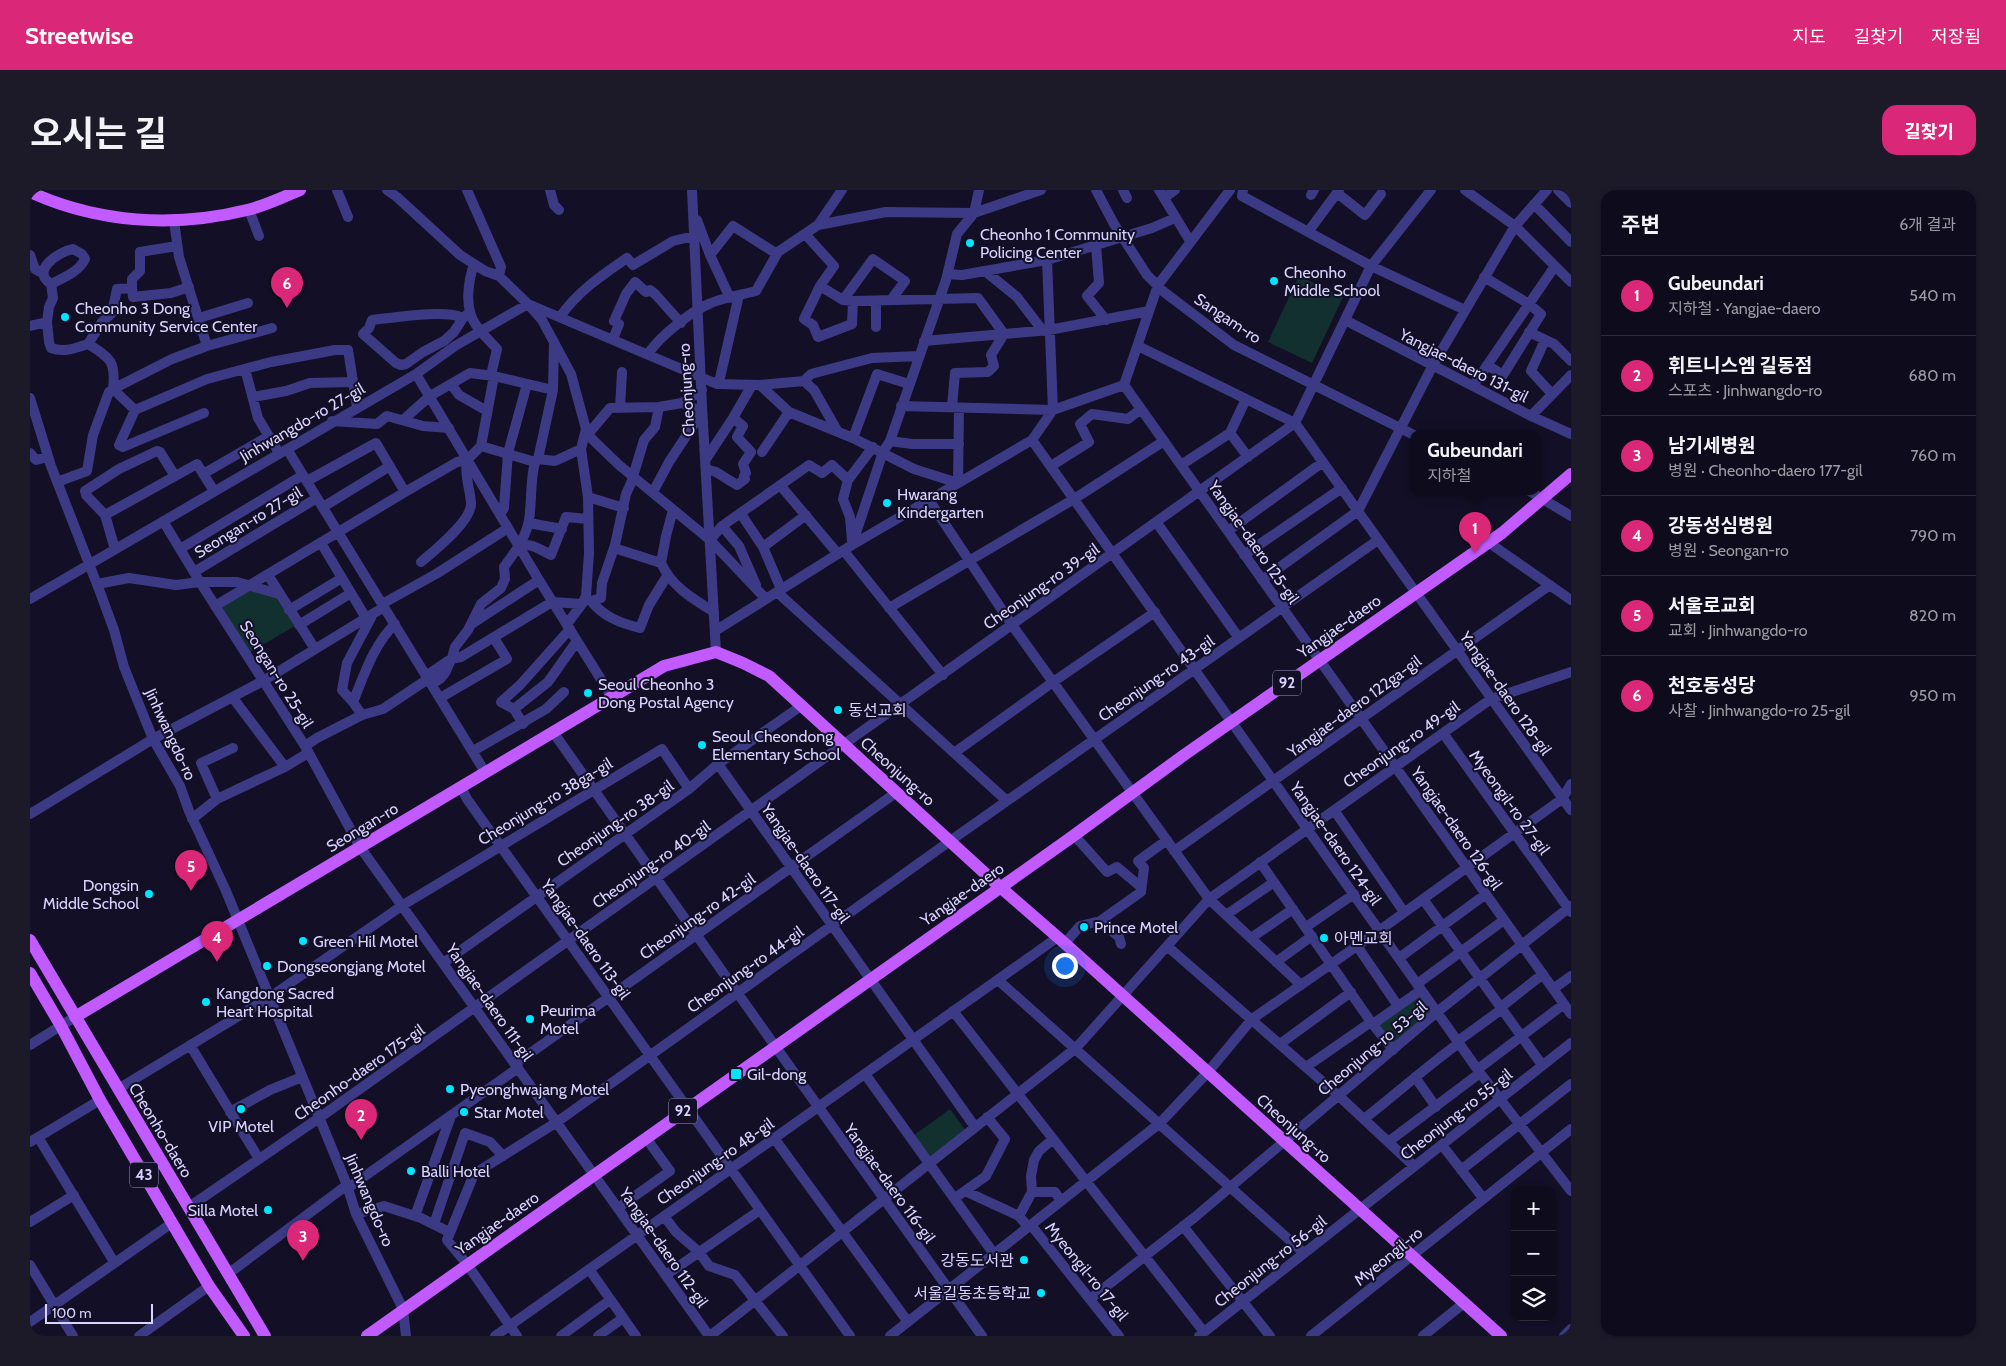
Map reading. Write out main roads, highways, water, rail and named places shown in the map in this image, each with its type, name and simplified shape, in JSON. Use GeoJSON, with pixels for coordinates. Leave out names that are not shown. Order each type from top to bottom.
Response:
{"type":"FeatureCollection","features":[{"type":"Feature","properties":{"kind":"main road"},"geometry":{"type":"LineString","coordinates":[[33,195],[103,216],[174,221],[249,210],[300,190]]}},
{"type":"Feature","properties":{"kind":"main road","name":"Yangjae-daero"},"geometry":{"type":"LineString","coordinates":[[367,1336],[1231,722],[1417,593],[1488,542],[1571,474]]}},
{"type":"Feature","properties":{"kind":"main road","name":"Seongan-ro"},"geometry":{"type":"LineString","coordinates":[[76,1017],[664,666],[716,652]]}},
{"type":"Feature","properties":{"kind":"main road","name":"Cheonjung-ro"},"geometry":{"type":"LineString","coordinates":[[716,652],[769,676],[1000,887],[1062,940],[1501,1336]]}},
{"type":"Feature","properties":{"kind":"main road","name":"Cheonho-daero"},"geometry":{"type":"LineString","coordinates":[[30,940],[265,1336]]}},
{"type":"Feature","properties":{"kind":"main road","name":"43"},"geometry":{"type":"LineString","coordinates":[[30,973],[62,1026],[100,1100],[209,1286],[244,1336]]}},
{"type":"Feature","properties":{"kind":"main road"},"geometry":{"type":"LineString","coordinates":[[250,1311],[274,1336]]}},
{"type":"Feature","properties":{"kind":"place","name":"Cheonho 1 Community Policing Center"},"geometry":{"type":"Point","coordinates":[970,243]}},
{"type":"Feature","properties":{"kind":"place","name":"Cheonho Middle School"},"geometry":{"type":"Point","coordinates":[1274,281]}},
{"type":"Feature","properties":{"kind":"place","name":"천호동성당"},"geometry":{"type":"Point","coordinates":[287,308]}},
{"type":"Feature","properties":{"kind":"place","name":"Cheonho 3 Dong Community Service Center"},"geometry":{"type":"Point","coordinates":[65,317]}},
{"type":"Feature","properties":{"kind":"place","name":"Hwarang Kindergarten"},"geometry":{"type":"Point","coordinates":[887,503]}},
{"type":"Feature","properties":{"kind":"place","name":"Gubeundari"},"geometry":{"type":"Point","coordinates":[1475,553]}},
{"type":"Feature","properties":{"kind":"place","name":"Seoul Cheonho 3 Dong Postal Agency"},"geometry":{"type":"Point","coordinates":[588,693]}},
{"type":"Feature","properties":{"kind":"place","name":"동선교회"},"geometry":{"type":"Point","coordinates":[838,710]}},
{"type":"Feature","properties":{"kind":"place","name":"Seoul Cheondong Elementary School"},"geometry":{"type":"Point","coordinates":[702,745]}},
{"type":"Feature","properties":{"kind":"place","name":"서울로교회"},"geometry":{"type":"Point","coordinates":[191,891]}},
{"type":"Feature","properties":{"kind":"place","name":"Dongsin Middle School"},"geometry":{"type":"Point","coordinates":[149,894]}},
{"type":"Feature","properties":{"kind":"place","name":"Prince Motel"},"geometry":{"type":"Point","coordinates":[1084,927]}},
{"type":"Feature","properties":{"kind":"place","name":"아멘교회"},"geometry":{"type":"Point","coordinates":[1324,938]}},
{"type":"Feature","properties":{"kind":"place","name":"Green Hil Motel"},"geometry":{"type":"Point","coordinates":[303,941]}},
{"type":"Feature","properties":{"kind":"place","name":"강동성심병원"},"geometry":{"type":"Point","coordinates":[217,962]}},
{"type":"Feature","properties":{"kind":"place","name":"Dongseongjang Motel"},"geometry":{"type":"Point","coordinates":[267,966]}},
{"type":"Feature","properties":{"kind":"place","name":"Kangdong Sacred Heart Hospital"},"geometry":{"type":"Point","coordinates":[206,1002]}},
{"type":"Feature","properties":{"kind":"place","name":"Peurima Motel"},"geometry":{"type":"Point","coordinates":[530,1019]}},
{"type":"Feature","properties":{"kind":"place","name":"Gil-dong"},"geometry":{"type":"Point","coordinates":[736,1074]}},
{"type":"Feature","properties":{"kind":"place","name":"Pyeonghwajang Motel"},"geometry":{"type":"Point","coordinates":[450,1089]}},
{"type":"Feature","properties":{"kind":"place","name":"VIP Motel"},"geometry":{"type":"Point","coordinates":[241,1109]}},
{"type":"Feature","properties":{"kind":"place","name":"Star Motel"},"geometry":{"type":"Point","coordinates":[464,1112]}},
{"type":"Feature","properties":{"kind":"place","name":"휘트니스엠 길동점"},"geometry":{"type":"Point","coordinates":[361,1140]}},
{"type":"Feature","properties":{"kind":"place","name":"Balli Hotel"},"geometry":{"type":"Point","coordinates":[411,1171]}},
{"type":"Feature","properties":{"kind":"place","name":"Silla Motel"},"geometry":{"type":"Point","coordinates":[268,1210]}},
{"type":"Feature","properties":{"kind":"place","name":"강동도서관"},"geometry":{"type":"Point","coordinates":[1024,1260]}},
{"type":"Feature","properties":{"kind":"place","name":"남기세병원"},"geometry":{"type":"Point","coordinates":[303,1261]}},
{"type":"Feature","properties":{"kind":"place","name":"서울길동초등학교"},"geometry":{"type":"Point","coordinates":[1041,1293]}}]}
